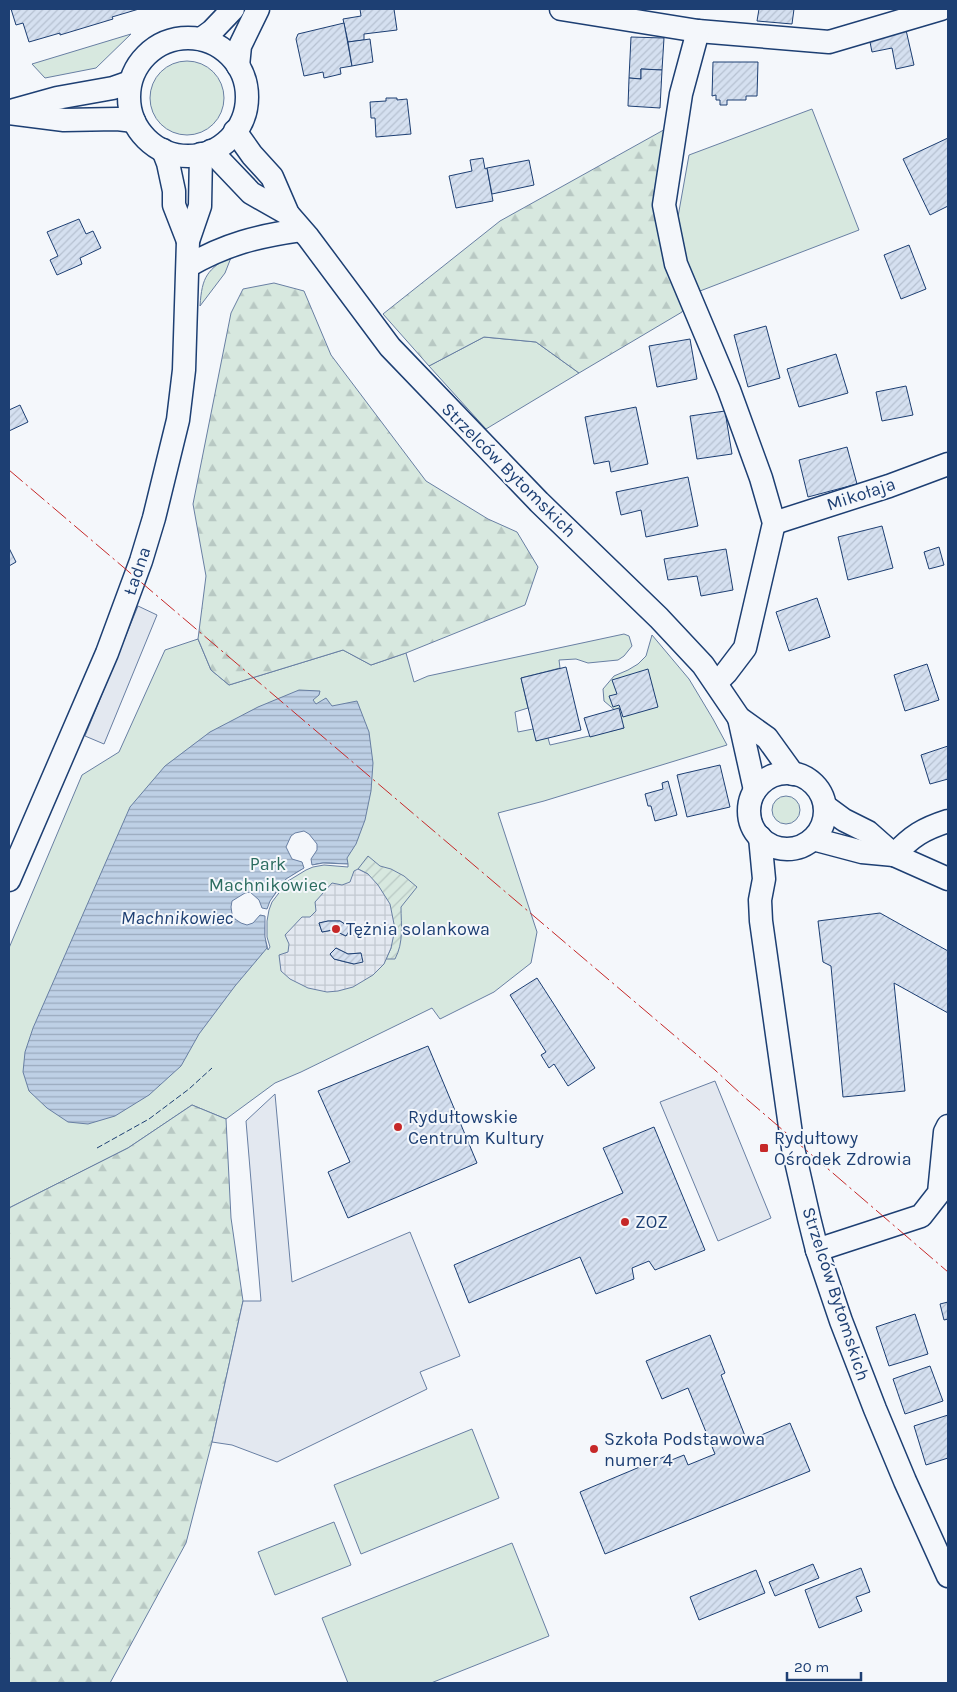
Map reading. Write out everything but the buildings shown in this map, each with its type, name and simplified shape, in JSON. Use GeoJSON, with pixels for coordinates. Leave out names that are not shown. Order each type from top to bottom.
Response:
{"type":"FeatureCollection","features":[{"type":"Feature","properties":{"kind":"street"},"geometry":{"type":"LineString","coordinates":[[201,39],[212,31],[233,9]]}},
{"type":"Feature","properties":{"kind":"street"},"geometry":{"type":"LineString","coordinates":[[238,66],[240,46],[258,9]]}},
{"type":"Feature","properties":{"kind":"street"},"geometry":{"type":"LineString","coordinates":[[561,9],[698,31],[829,42],[940,9]]}},
{"type":"Feature","properties":{"kind":"street"},"geometry":{"type":"LineString","coordinates":[[698,31],[681,94],[664,205],[676,264],[729,390],[761,478],[774,523],[746,648],[716,683]]}},
{"type":"Feature","properties":{"kind":"street"},"geometry":{"type":"LineString","coordinates":[[188,37],[201,39],[215,44],[228,54],[238,66],[244,79],[247,94],[245,109],[235,131],[221,146],[206,153],[177,155],[151,143],[141,133],[130,109],[130,82],[135,70],[144,57],[154,48],[175,39],[188,37]]}},
{"type":"Feature","properties":{"kind":"street"},"geometry":{"type":"LineString","coordinates":[[9,112],[58,98],[113,88],[130,82]]}},
{"type":"Feature","properties":{"kind":"street"},"geometry":{"type":"LineString","coordinates":[[9,112],[64,120],[117,119],[134,121]]}},
{"type":"Feature","properties":{"kind":"street","name":"Strzelców Bytomskich"},"geometry":{"type":"LineString","coordinates":[[235,131],[252,155],[272,177],[294,222],[390,347],[539,502],[659,618],[703,665],[739,718]]}},
{"type":"Feature","properties":{"kind":"street","name":"Ładna"},"geometry":{"type":"LineString","coordinates":[[163,150],[168,163],[174,192],[174,205],[188,241]]}},
{"type":"Feature","properties":{"kind":"street","name":"Strzelców Bytomskich"},"geometry":{"type":"LineString","coordinates":[[206,153],[251,193],[294,222]]}},
{"type":"Feature","properties":{"kind":"street","name":"Ładna"},"geometry":{"type":"LineString","coordinates":[[9,880],[108,653],[141,561],[154,518],[178,420],[184,370],[188,241],[200,206],[206,153]]}},
{"type":"Feature","properties":{"kind":"street"},"geometry":{"type":"LineString","coordinates":[[188,266],[212,252],[279,233],[294,222]]}},
{"type":"Feature","properties":{"kind":"street","name":"Mikołaja"},"geometry":{"type":"LineString","coordinates":[[774,523],[889,486],[948,464]]}},
{"type":"Feature","properties":{"kind":"street"},"geometry":{"type":"LineString","coordinates":[[739,718],[767,738],[793,774]]}},
{"type":"Feature","properties":{"kind":"street"},"geometry":{"type":"LineString","coordinates":[[739,718],[756,790]]}},
{"type":"Feature","properties":{"kind":"street"},"geometry":{"type":"LineString","coordinates":[[764,879],[784,859],[790,850],[813,839],[822,824],[825,806],[820,792],[810,781],[793,774],[782,774],[762,782],[756,790],[750,809],[754,829],[760,837],[770,844],[790,850]]}},
{"type":"Feature","properties":{"kind":"street"},"geometry":{"type":"LineString","coordinates":[[825,806],[868,832],[894,855],[948,879]]}},
{"type":"Feature","properties":{"kind":"street"},"geometry":{"type":"LineString","coordinates":[[813,839],[862,852],[894,855],[917,833],[948,821]]}},
{"type":"Feature","properties":{"kind":"street","name":"Strzelców Bytomskich"},"geometry":{"type":"LineString","coordinates":[[760,837],[764,879],[760,900],[761,921],[794,1148],[809,1218],[841,1321],[875,1409],[948,1576]]}},
{"type":"Feature","properties":{"kind":"street"},"geometry":{"type":"LineString","coordinates":[[818,1250],[921,1216],[939,1193],[945,1132],[948,1126]]}},
{"type":"Feature","properties":{"kind":"green space"},"geometry":{"type":"Polygon","coordinates":[[[131,34],[96,68],[45,78],[32,64],[131,34]]]}},
{"type":"Feature","properties":{"kind":"green space"},"geometry":{"type":"Polygon","coordinates":[[[180,61],[194,61],[208,67],[218,77],[224,91],[222,112],[208,129],[194,135],[180,135],[166,129],[156,119],[150,105],[150,91],[156,77],[166,67],[180,61]]]}},
{"type":"Feature","properties":{"kind":"green space"},"geometry":{"type":"Polygon","coordinates":[[[812,109],[859,230],[700,291],[690,270],[676,228],[689,155],[812,109]]]}},
{"type":"Feature","properties":{"kind":"green space"},"geometry":{"type":"Polygon","coordinates":[[[669,127],[657,197],[686,302],[682,312],[579,373],[536,342],[484,337],[429,366],[383,314],[500,221],[669,127]]]}},
{"type":"Feature","properties":{"kind":"green space"},"geometry":{"type":"Polygon","coordinates":[[[232,255],[225,273],[200,306],[202,287],[207,275],[217,265],[232,255]]]}},
{"type":"Feature","properties":{"kind":"green space"},"geometry":{"type":"Polygon","coordinates":[[[274,283],[304,291],[331,355],[426,481],[488,519],[517,532],[538,567],[525,605],[406,653],[371,665],[343,650],[229,685],[211,670],[198,639],[206,576],[193,504],[231,313],[243,289],[274,283]]]}},
{"type":"Feature","properties":{"kind":"green space"},"geometry":{"type":"Polygon","coordinates":[[[484,337],[536,342],[579,373],[486,429],[429,366],[484,337]]]}},
{"type":"Feature","properties":{"kind":"green space","name":"Park Machnikowiec"},"geometry":{"type":"Polygon","coordinates":[[[624,634],[629,636],[632,646],[618,660],[588,663],[576,659],[559,660],[560,668],[521,678],[528,708],[515,712],[518,732],[533,729],[548,738],[550,745],[624,728],[617,712],[604,701],[603,689],[614,676],[638,664],[646,656],[652,635],[689,679],[727,745],[544,801],[498,813],[537,932],[531,963],[494,992],[440,1019],[432,1008],[275,1083],[226,1119],[192,1105],[128,1148],[9,1208],[9,948],[82,775],[119,752],[165,650],[198,639],[211,670],[229,685],[343,650],[371,665],[406,653],[414,682],[428,676],[624,634]]]}},
{"type":"Feature","properties":{"kind":"green space"},"geometry":{"type":"Polygon","coordinates":[[[786,796],[796,800],[800,810],[796,820],[786,824],[776,820],[772,810],[776,800],[786,796]]]}},
{"type":"Feature","properties":{"kind":"green space"},"geometry":{"type":"Polygon","coordinates":[[[368,856],[380,866],[404,876],[417,887],[401,907],[401,940],[395,959],[386,959],[391,948],[368,874],[358,869],[368,856]]]}},
{"type":"Feature","properties":{"kind":"green space"},"geometry":{"type":"Polygon","coordinates":[[[192,1105],[226,1119],[231,1218],[243,1301],[212,1442],[186,1543],[110,1683],[9,1683],[9,1208],[128,1148],[192,1105]]]}},
{"type":"Feature","properties":{"kind":"green space"},"geometry":{"type":"Polygon","coordinates":[[[472,1429],[499,1498],[361,1554],[334,1485],[472,1429]]]}},
{"type":"Feature","properties":{"kind":"green space"},"geometry":{"type":"Polygon","coordinates":[[[334,1522],[351,1565],[275,1595],[258,1552],[334,1522]]]}},
{"type":"Feature","properties":{"kind":"green space"},"geometry":{"type":"Polygon","coordinates":[[[512,1543],[549,1636],[431,1683],[348,1683],[322,1618],[512,1543]]]}},
{"type":"Feature","properties":{"kind":"shaded area"},"geometry":{"type":"Polygon","coordinates":[[[138,606],[157,615],[104,744],[85,736],[138,606]]]}},
{"type":"Feature","properties":{"kind":"shaded area"},"geometry":{"type":"Polygon","coordinates":[[[358,869],[368,874],[378,885],[390,904],[395,929],[391,948],[384,964],[373,975],[353,987],[327,992],[308,988],[290,979],[281,971],[279,955],[288,952],[289,944],[285,935],[302,917],[310,917],[316,911],[315,902],[332,883],[342,885],[350,882],[354,871],[358,869]],[[340,921],[319,923],[322,932],[333,930],[346,936],[351,928],[340,921]],[[336,948],[330,954],[334,959],[354,964],[361,953],[348,954],[336,948]]]}},
{"type":"Feature","properties":{"kind":"shaded area"},"geometry":{"type":"Polygon","coordinates":[[[715,1081],[771,1218],[718,1241],[660,1102],[715,1081]]]}},
{"type":"Feature","properties":{"kind":"shaded area"},"geometry":{"type":"Polygon","coordinates":[[[275,1094],[292,1282],[410,1232],[460,1356],[420,1372],[427,1389],[277,1462],[232,1445],[212,1442],[243,1301],[261,1301],[246,1121],[275,1094]]]}},
{"type":"Feature","properties":{"kind":"water","name":"Machnikowiec"},"geometry":{"type":"Polygon","coordinates":[[[299,690],[320,691],[319,695],[313,700],[316,704],[326,698],[332,706],[357,701],[369,732],[373,763],[371,791],[365,820],[356,844],[347,858],[348,864],[326,863],[313,865],[300,870],[280,887],[268,908],[265,934],[267,948],[235,986],[199,1034],[181,1066],[149,1095],[115,1116],[88,1124],[68,1122],[47,1108],[29,1091],[23,1072],[25,1052],[33,1028],[130,807],[165,766],[210,732],[258,707],[299,690]]]}},
{"type":"Feature","properties":{"kind":"pier"},"geometry":{"type":"Polygon","coordinates":[[[304,831],[317,844],[317,850],[311,859],[312,865],[323,863],[348,864],[348,867],[324,865],[313,867],[288,881],[272,902],[269,910],[267,937],[270,947],[268,950],[265,937],[265,916],[260,915],[253,923],[247,925],[241,923],[232,914],[232,901],[250,892],[259,900],[262,908],[267,909],[270,901],[286,879],[304,868],[302,862],[292,859],[286,847],[291,836],[304,831]]]}},
{"type":"Feature","properties":{"kind":"fence"},"geometry":{"type":"LineString","coordinates":[[97,1148],[149,1119],[189,1089],[212,1068]]}},
{"type":"Feature","properties":{"kind":"power"},"geometry":{"type":"LineString","coordinates":[[9,470],[715,1070],[948,1272]]}},
{"type":"Feature","properties":{"kind":"place","name":"Tężnia solankowa"},"geometry":{"type":"Point","coordinates":[336,929]}},
{"type":"Feature","properties":{"kind":"place","name":"Rydułtowskie Centrum Kultury"},"geometry":{"type":"Point","coordinates":[398,1127]}},
{"type":"Feature","properties":{"kind":"place","name":"Rydułtowy Ośrodek Zdrowia"},"geometry":{"type":"Point","coordinates":[764,1148]}},
{"type":"Feature","properties":{"kind":"place","name":"ZOZ"},"geometry":{"type":"Point","coordinates":[625,1222]}},
{"type":"Feature","properties":{"kind":"place","name":"Szkoła Podstawowa numer 4"},"geometry":{"type":"Point","coordinates":[594,1449]}}]}
